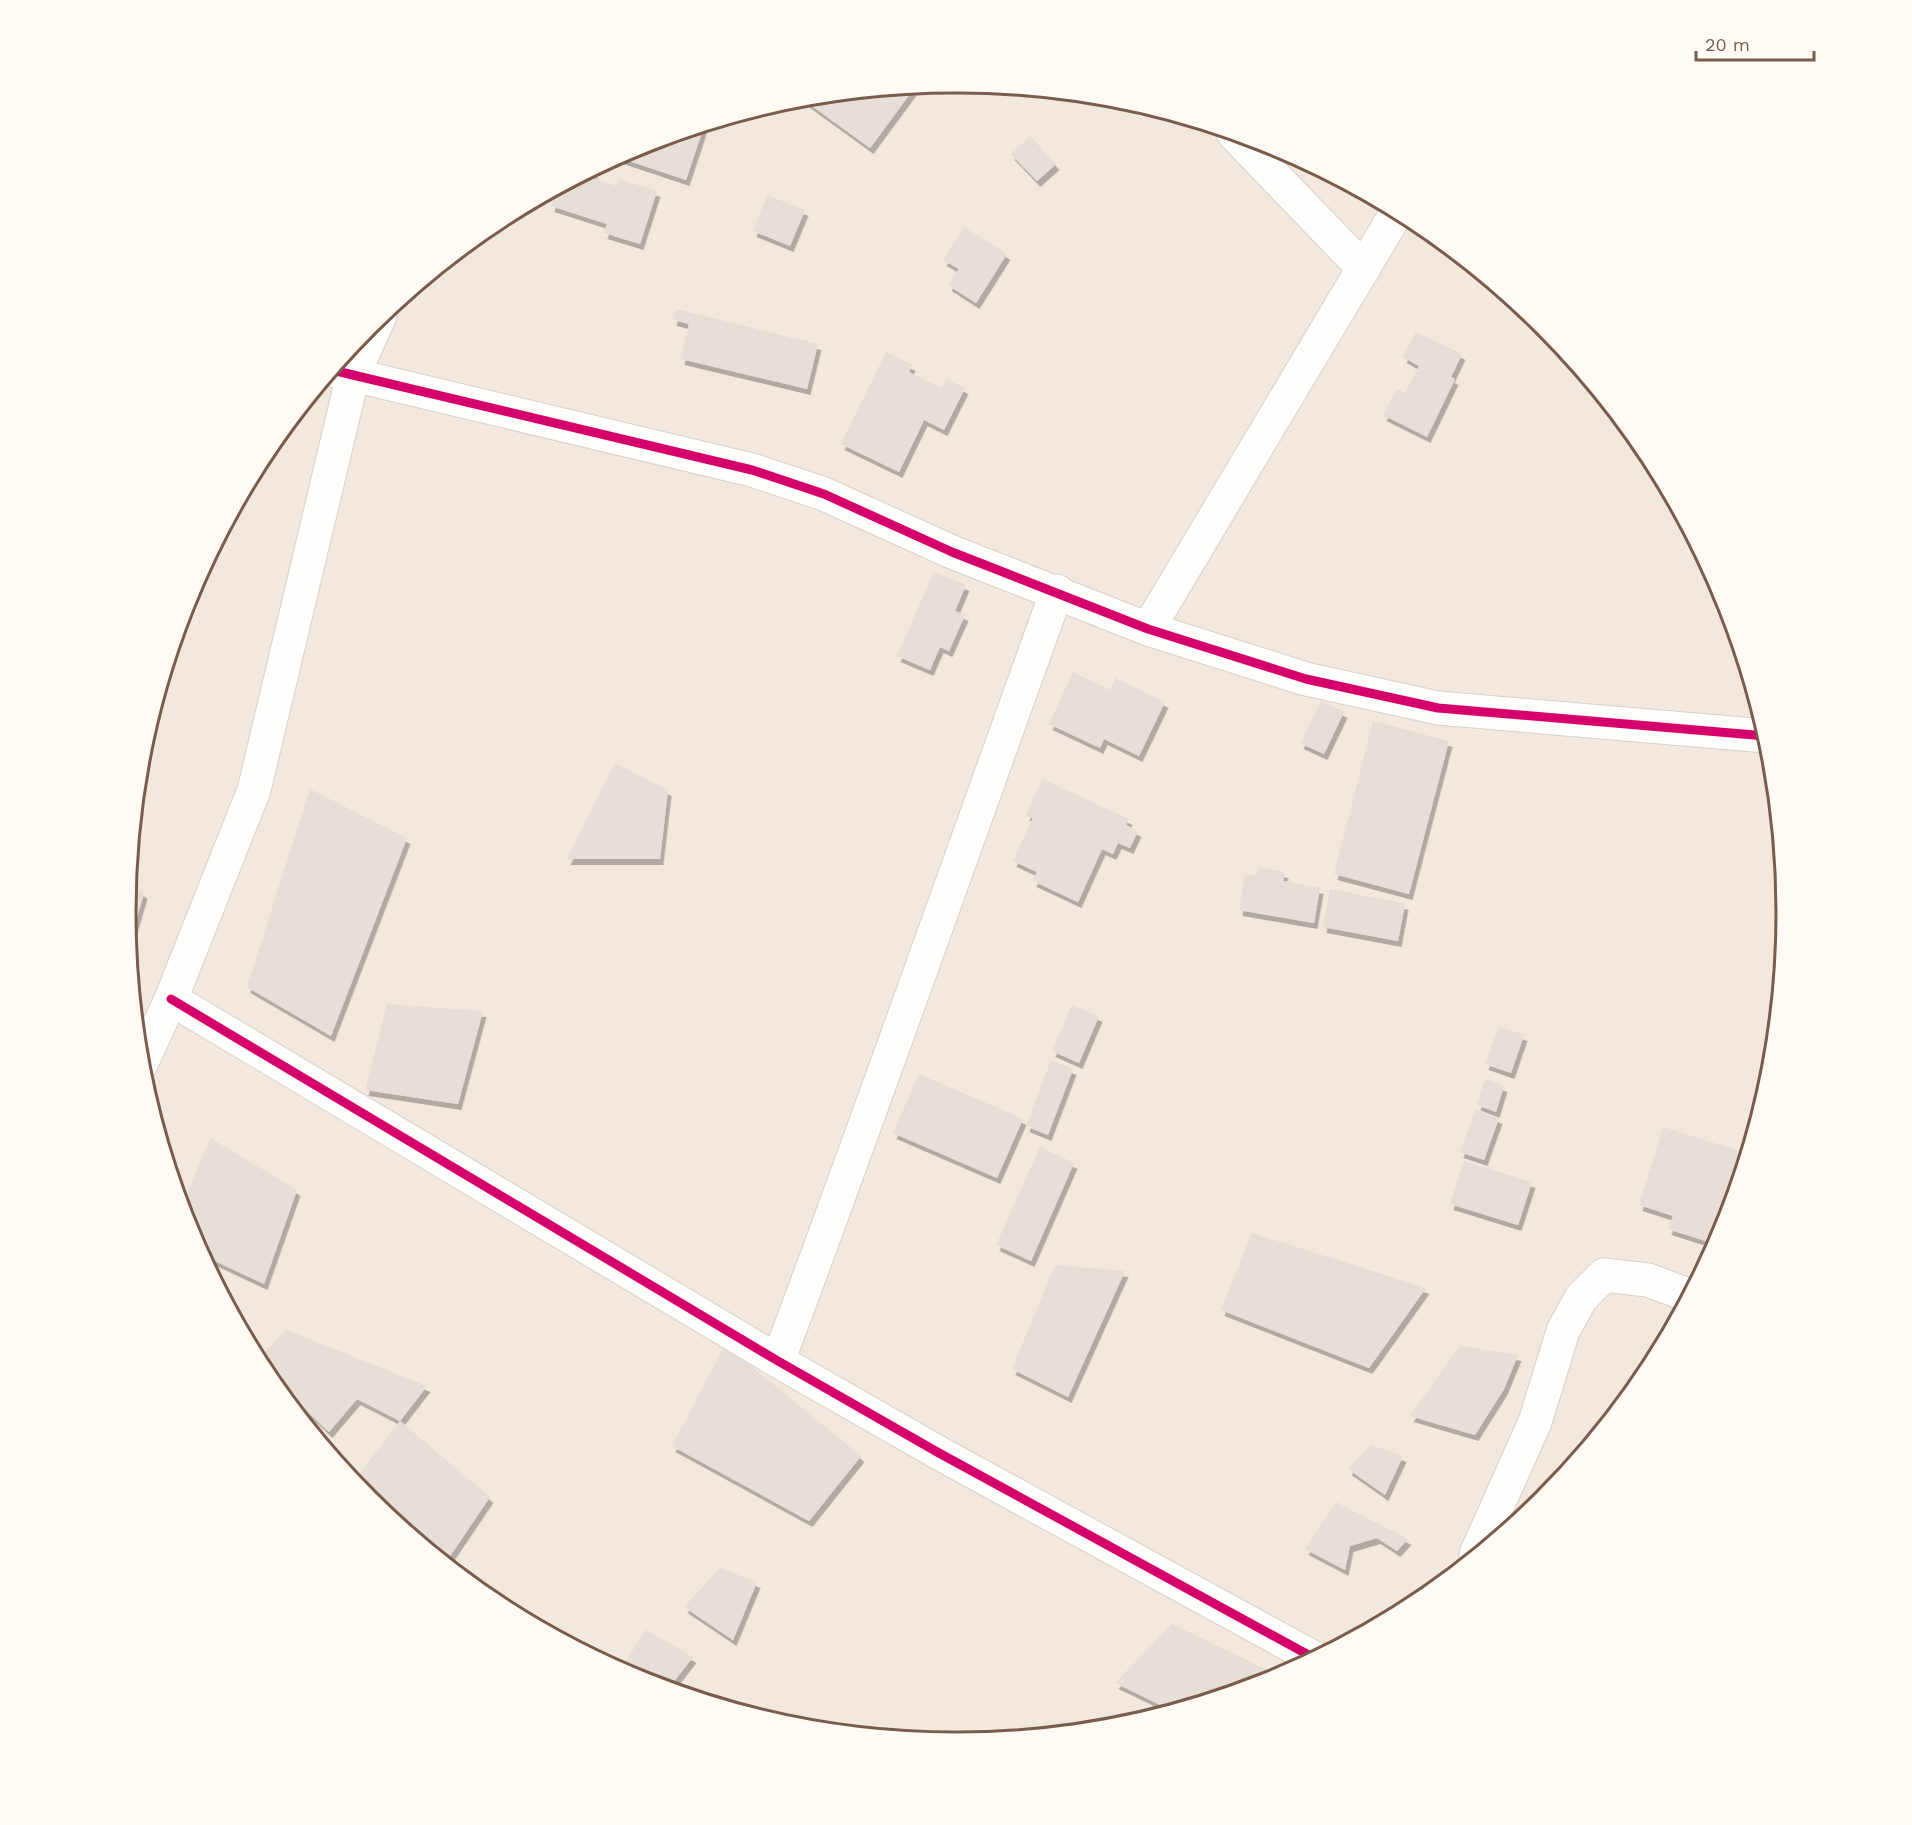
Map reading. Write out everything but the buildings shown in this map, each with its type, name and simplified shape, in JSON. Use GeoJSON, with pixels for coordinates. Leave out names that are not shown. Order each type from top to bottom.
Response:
{"type":"FeatureCollection","features":[{"type":"Feature","properties":{"kind":"street"},"geometry":{"type":"LineString","coordinates":[[1244,145],[1364,269]]}},
{"type":"Feature","properties":{"kind":"street"},"geometry":{"type":"LineString","coordinates":[[1148,629],[1393,220]]}},
{"type":"Feature","properties":{"kind":"street"},"geometry":{"type":"LineString","coordinates":[[148,1048],[171,999],[254,790],[343,373],[352,360]]}},
{"type":"Feature","properties":{"kind":"street"},"geometry":{"type":"LineString","coordinates":[[343,373],[752,470],[825,494],[952,552],[1057,591],[1148,629],[1306,679],[1438,708],[1756,735]]}},
{"type":"Feature","properties":{"kind":"street"},"geometry":{"type":"LineString","coordinates":[[777,1361],[871,1112],[1057,591]]}},
{"type":"Feature","properties":{"kind":"street"},"geometry":{"type":"LineString","coordinates":[[171,999],[777,1361],[939,1454],[1305,1653]]}},
{"type":"Feature","properties":{"kind":"street"},"geometry":{"type":"LineString","coordinates":[[1482,1541],[1535,1422],[1563,1331],[1581,1298],[1604,1275],[1648,1280],[1682,1293]]}},
{"type":"Feature","properties":{"kind":"shaded area"},"geometry":{"type":"Polygon","coordinates":[[[956,93],[1063,100],[1168,121],[1219,136],[1270,155],[1366,203],[1455,262],[1496,296],[1572,372],[1606,414],[1666,503],[1691,550],[1732,649],[1748,700],[1760,753],[1774,859],[1776,912],[1774,966],[1768,1019],[1760,1072],[1748,1125],[1732,1176],[1691,1275],[1666,1322],[1637,1368],[1572,1453],[1496,1529],[1455,1563],[1366,1622],[1318,1647],[1270,1670],[1219,1689],[1168,1704],[1063,1725],[1010,1730],[956,1732],[849,1725],[744,1704],[693,1689],[642,1670],[546,1622],[457,1563],[416,1529],[340,1453],[306,1411],[246,1322],[221,1275],[180,1176],[164,1125],[152,1072],[138,966],[136,912],[138,859],[144,806],[152,753],[164,700],[180,649],[221,550],[246,503],[275,457],[340,372],[416,296],[457,262],[546,203],[594,178],[642,155],[693,136],[744,121],[849,100],[902,95],[956,93]]]}},
{"type":"Feature","properties":{"kind":"cycle path"},"geometry":{"type":"LineString","coordinates":[[340,372],[752,470],[824,494],[952,552],[1148,629],[1306,679],[1438,708],[1756,735]]}},
{"type":"Feature","properties":{"kind":"cycle path"},"geometry":{"type":"LineString","coordinates":[[171,999],[778,1361],[939,1453],[1305,1653]]}}]}
